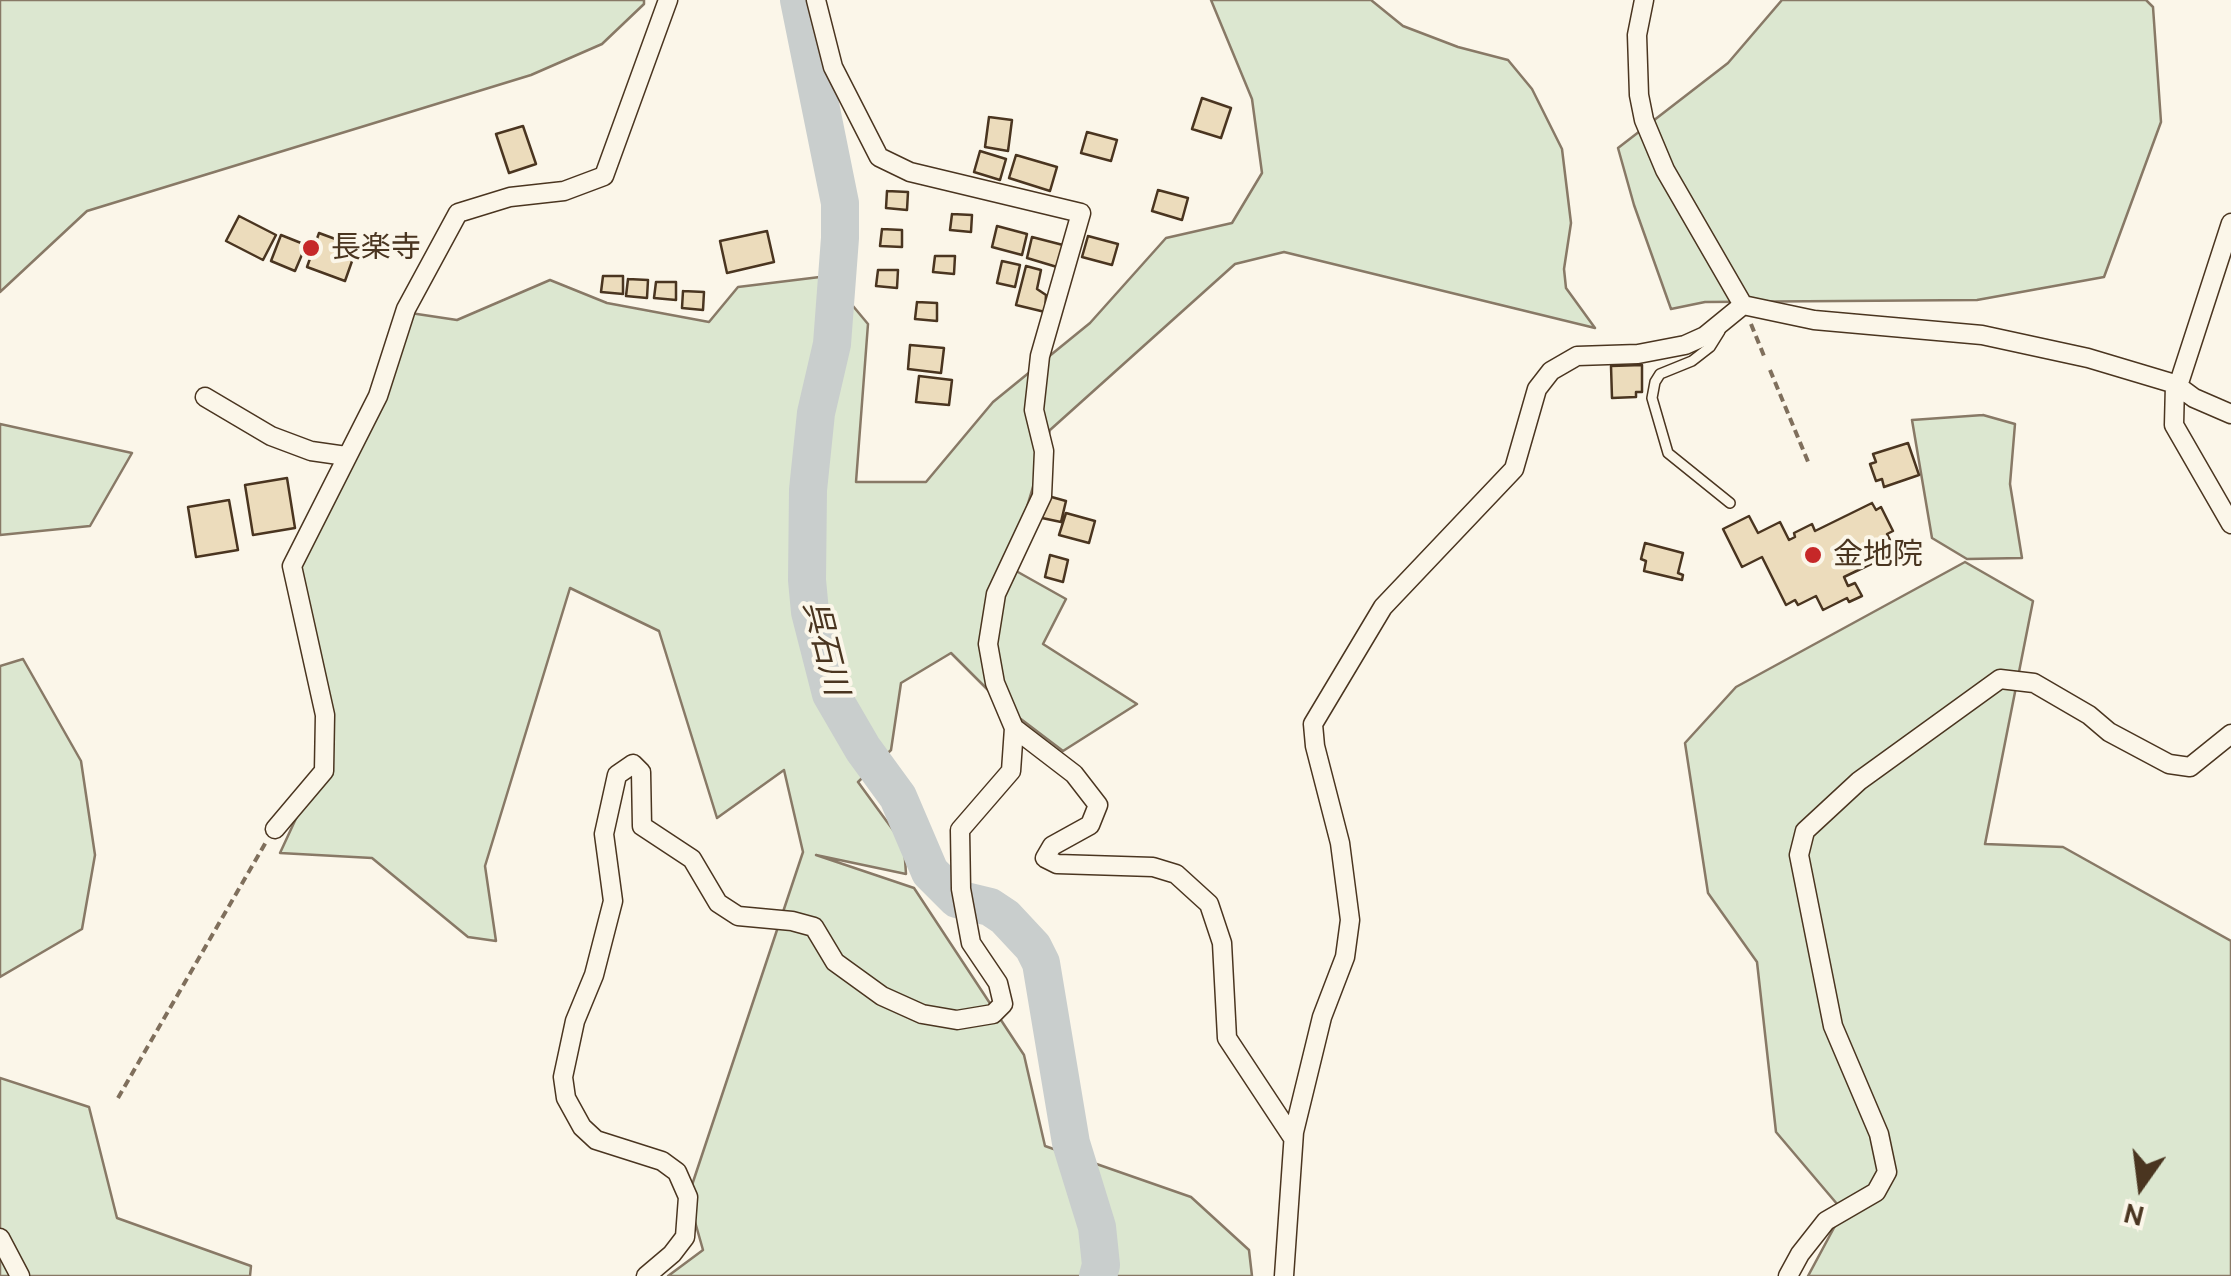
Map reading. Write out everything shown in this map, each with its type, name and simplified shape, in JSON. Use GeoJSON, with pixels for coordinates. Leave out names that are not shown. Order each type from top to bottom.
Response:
{"type":"FeatureCollection","features":[{"type":"Feature","properties":{"kind":"street"},"geometry":{"type":"LineString","coordinates":[[274,829],[324,771],[324,715],[292,566],[378,396],[406,309],[458,213],[510,197],[564,190],[604,176],[668,0]]}},
{"type":"Feature","properties":{"kind":"street"},"geometry":{"type":"LineString","coordinates":[[646,1276],[685,1237],[688,1197],[677,1172],[662,1161],[596,1140],[582,1127],[566,1098],[563,1077],[575,1021],[594,975],[613,901],[604,834],[617,775],[632,764],[640,772],[642,826],[692,860],[718,903],[738,916],[814,927],[835,962],[882,996],[922,1014],[958,1020],[993,1014],[1003,1004],[998,983],[971,943],[961,888],[960,830],[1011,771],[1014,728],[995,683],[988,644],[996,594],[1042,496],[1044,451],[1034,410],[1040,356],[1081,212],[910,172],[879,157],[833,67],[816,0]]}},
{"type":"Feature","properties":{"kind":"street"},"geometry":{"type":"LineString","coordinates":[[1644,0],[1637,35],[1644,120],[1665,170],[1743,305],[1814,320],[1982,335],[2088,358],[2176,385],[2194,398],[2231,414]]}},
{"type":"Feature","properties":{"kind":"street"},"geometry":{"type":"LineString","coordinates":[[2231,224],[2176,385],[2174,425],[2231,524]]}},
{"type":"Feature","properties":{"kind":"street"},"geometry":{"type":"LineString","coordinates":[[1284,1276],[1293,1138],[1322,1017],[1345,958],[1350,920],[1340,843],[1313,724],[1383,607],[1514,469],[1536,389],[1551,370],[1577,356],[1638,354],[1684,345],[1706,336],[1743,305]]}},
{"type":"Feature","properties":{"kind":"street"},"geometry":{"type":"LineString","coordinates":[[205,396],[271,436],[311,451],[346,456]]}},
{"type":"Feature","properties":{"kind":"street"},"geometry":{"type":"LineString","coordinates":[[1788,1276],[1826,1221],[1876,1192],[1887,1172],[1879,1134],[1833,1026],[1799,854],[1805,830],[1859,782],[2000,679],[2034,684],[2089,715],[2108,732],[2169,764],[2190,767],[2231,734]]}},
{"type":"Feature","properties":{"kind":"street"},"geometry":{"type":"LineString","coordinates":[[1014,728],[1074,774],[1098,805],[1090,826],[1052,846],[1046,858],[1057,864],[1154,867],[1176,874],[1209,904],[1222,942],[1227,1038],[1293,1138]]}},
{"type":"Feature","properties":{"kind":"street"},"geometry":{"type":"LineString","coordinates":[[0,1238],[20,1276]]}},
{"type":"Feature","properties":{"kind":"lane"},"geometry":{"type":"LineString","coordinates":[[1726,320],[1710,347],[1692,361],[1660,374],[1652,398],[1668,453],[1730,502]]}},
{"type":"Feature","properties":{"kind":"path"},"geometry":{"type":"LineString","coordinates":[[1743,305],[1764,356]]}},
{"type":"Feature","properties":{"kind":"path"},"geometry":{"type":"LineString","coordinates":[[1770,370],[1809,464]]}},
{"type":"Feature","properties":{"kind":"path"},"geometry":{"type":"LineString","coordinates":[[118,1098],[274,829]]}},
{"type":"Feature","properties":{"kind":"green space"},"geometry":{"type":"Polygon","coordinates":[[[0,0],[644,0],[644,4],[602,44],[531,75],[87,211],[0,292],[0,0]]]}},
{"type":"Feature","properties":{"kind":"green space"},"geometry":{"type":"Polygon","coordinates":[[[1211,0],[1371,0],[1403,26],[1458,47],[1508,60],[1532,89],[1562,149],[1571,223],[1564,269],[1566,288],[1595,328],[1284,252],[1235,264],[1050,430],[1009,567],[1066,599],[1043,644],[1137,704],[1063,751],[1005,707],[951,653],[901,683],[891,750],[858,782],[904,845],[906,874],[816,855],[914,888],[1024,1055],[1045,1146],[1191,1197],[1249,1250],[1252,1276],[668,1276],[703,1250],[688,1197],[803,852],[784,770],[717,818],[659,631],[570,588],[485,866],[496,941],[468,937],[372,858],[280,853],[324,758],[292,566],[368,415],[397,311],[457,320],[550,280],[607,303],[709,322],[738,287],[828,276],[868,324],[856,482],[926,482],[993,402],[1090,323],[1166,238],[1232,223],[1262,173],[1252,99],[1211,0]]]}},
{"type":"Feature","properties":{"kind":"green space"},"geometry":{"type":"Polygon","coordinates":[[[1782,0],[2146,0],[2153,7],[2161,122],[2104,277],[1977,300],[1705,302],[1671,309],[1618,148],[1728,63],[1782,0]]]}},
{"type":"Feature","properties":{"kind":"green space"},"geometry":{"type":"Polygon","coordinates":[[[1983,415],[2015,424],[2010,484],[2022,558],[1967,559],[1932,538],[1912,420],[1983,415]]]}},
{"type":"Feature","properties":{"kind":"green space"},"geometry":{"type":"Polygon","coordinates":[[[0,424],[132,453],[90,526],[0,535],[0,424]]]}},
{"type":"Feature","properties":{"kind":"green space"},"geometry":{"type":"Polygon","coordinates":[[[1965,562],[2033,601],[1985,844],[2063,847],[2231,941],[2231,1276],[1808,1276],[1843,1211],[1776,1132],[1757,962],[1708,893],[1685,743],[1736,687],[1965,562]]]}},
{"type":"Feature","properties":{"kind":"green space"},"geometry":{"type":"Polygon","coordinates":[[[23,659],[81,761],[95,855],[82,929],[0,977],[0,666],[23,659]]]}},
{"type":"Feature","properties":{"kind":"green space"},"geometry":{"type":"Polygon","coordinates":[[[0,1078],[89,1107],[117,1218],[251,1266],[250,1276],[0,1276],[0,1078]]]}},
{"type":"Feature","properties":{"kind":"building"},"geometry":{"type":"Polygon","coordinates":[[[1202,98],[1231,108],[1221,138],[1192,129],[1202,98]]]}},
{"type":"Feature","properties":{"kind":"building"},"geometry":{"type":"Polygon","coordinates":[[[989,117],[1012,120],[1008,151],[985,147],[989,117]]]}},
{"type":"Feature","properties":{"kind":"building"},"geometry":{"type":"Polygon","coordinates":[[[523,126],[536,164],[509,173],[496,134],[523,126]]]}},
{"type":"Feature","properties":{"kind":"building"},"geometry":{"type":"Polygon","coordinates":[[[1087,132],[1117,140],[1111,161],[1081,153],[1087,132]]]}},
{"type":"Feature","properties":{"kind":"building"},"geometry":{"type":"Polygon","coordinates":[[[980,151],[1006,159],[1000,180],[974,172],[980,151]]]}},
{"type":"Feature","properties":{"kind":"building"},"geometry":{"type":"Polygon","coordinates":[[[1016,155],[1057,167],[1050,191],[1009,178],[1016,155]]]}},
{"type":"Feature","properties":{"kind":"building"},"geometry":{"type":"Polygon","coordinates":[[[1158,190],[1188,198],[1182,220],[1152,211],[1158,190]]]}},
{"type":"Feature","properties":{"kind":"building"},"geometry":{"type":"Polygon","coordinates":[[[887,191],[908,192],[907,210],[886,208],[887,191]]]}},
{"type":"Feature","properties":{"kind":"building"},"geometry":{"type":"Polygon","coordinates":[[[952,214],[972,215],[971,232],[950,230],[952,214]]]}},
{"type":"Feature","properties":{"kind":"building"},"geometry":{"type":"Polygon","coordinates":[[[239,216],[276,235],[263,260],[226,241],[239,216]]]}},
{"type":"Feature","properties":{"kind":"building"},"geometry":{"type":"Polygon","coordinates":[[[997,226],[1027,234],[1022,255],[992,247],[997,226]]]}},
{"type":"Feature","properties":{"kind":"building"},"geometry":{"type":"Polygon","coordinates":[[[882,229],[902,230],[902,247],[880,246],[882,229]]]}},
{"type":"Feature","properties":{"kind":"building"},"geometry":{"type":"Polygon","coordinates":[[[767,231],[774,262],[727,273],[720,241],[767,231]]]}},
{"type":"Feature","properties":{"kind":"building"},"geometry":{"type":"Polygon","coordinates":[[[319,233],[357,247],[345,281],[307,267],[319,233]]]}},
{"type":"Feature","properties":{"kind":"building"},"geometry":{"type":"Polygon","coordinates":[[[281,235],[306,245],[295,271],[271,261],[281,235]]]}},
{"type":"Feature","properties":{"kind":"building"},"geometry":{"type":"Polygon","coordinates":[[[1088,236],[1118,244],[1112,265],[1082,257],[1088,236]]]}},
{"type":"Feature","properties":{"kind":"building"},"geometry":{"type":"Polygon","coordinates":[[[1032,237],[1063,245],[1057,267],[1027,258],[1032,237]]]}},
{"type":"Feature","properties":{"kind":"building"},"geometry":{"type":"Polygon","coordinates":[[[935,256],[955,256],[954,274],[933,272],[935,256]]]}},
{"type":"Feature","properties":{"kind":"building"},"geometry":{"type":"Polygon","coordinates":[[[1002,261],[1020,265],[1015,287],[997,283],[1002,261]]]}},
{"type":"Feature","properties":{"kind":"building"},"geometry":{"type":"Polygon","coordinates":[[[1026,266],[1041,270],[1037,289],[1046,295],[1045,312],[1016,305],[1026,266]]]}},
{"type":"Feature","properties":{"kind":"building"},"geometry":{"type":"Polygon","coordinates":[[[878,270],[898,270],[897,288],[876,286],[878,270]]]}},
{"type":"Feature","properties":{"kind":"building"},"geometry":{"type":"Polygon","coordinates":[[[603,276],[623,276],[623,294],[601,292],[603,276]]]}},
{"type":"Feature","properties":{"kind":"building"},"geometry":{"type":"Polygon","coordinates":[[[628,279],[648,280],[647,298],[626,296],[628,279]]]}},
{"type":"Feature","properties":{"kind":"building"},"geometry":{"type":"Polygon","coordinates":[[[656,282],[676,282],[676,300],[654,298],[656,282]]]}},
{"type":"Feature","properties":{"kind":"building"},"geometry":{"type":"Polygon","coordinates":[[[683,291],[704,292],[703,310],[682,308],[683,291]]]}},
{"type":"Feature","properties":{"kind":"building"},"geometry":{"type":"Polygon","coordinates":[[[917,302],[937,303],[937,321],[915,319],[917,302]]]}},
{"type":"Feature","properties":{"kind":"building"},"geometry":{"type":"Polygon","coordinates":[[[910,345],[944,348],[941,373],[908,369],[910,345]]]}},
{"type":"Feature","properties":{"kind":"building"},"geometry":{"type":"Polygon","coordinates":[[[1642,365],[1642,392],[1636,392],[1636,397],[1612,398],[1611,366],[1642,365]]]}},
{"type":"Feature","properties":{"kind":"building"},"geometry":{"type":"Polygon","coordinates":[[[919,376],[952,380],[949,405],[916,402],[919,376]]]}},
{"type":"Feature","properties":{"kind":"building"},"geometry":{"type":"Polygon","coordinates":[[[1908,443],[1919,475],[1884,487],[1882,479],[1876,481],[1870,464],[1876,462],[1873,454],[1908,443]]]}},
{"type":"Feature","properties":{"kind":"building"},"geometry":{"type":"Polygon","coordinates":[[[287,478],[295,528],[253,535],[245,485],[287,478]]]}},
{"type":"Feature","properties":{"kind":"building"},"geometry":{"type":"Polygon","coordinates":[[[1048,496],[1066,501],[1061,522],[1042,518],[1048,496]]]}},
{"type":"Feature","properties":{"kind":"building"},"geometry":{"type":"Polygon","coordinates":[[[229,500],[238,550],[196,557],[188,507],[229,500]]]}},
{"type":"Feature","properties":{"kind":"building","name":"金地院"},"geometry":{"type":"Polygon","coordinates":[[[1872,503],[1876,510],[1881,507],[1893,531],[1887,534],[1896,552],[1844,577],[1848,586],[1855,583],[1862,596],[1849,602],[1847,598],[1823,610],[1816,596],[1798,605],[1795,600],[1786,605],[1762,557],[1742,567],[1723,529],[1749,516],[1758,533],[1780,522],[1789,540],[1812,524],[1815,531],[1872,503]]]}},
{"type":"Feature","properties":{"kind":"building"},"geometry":{"type":"Polygon","coordinates":[[[1066,513],[1095,521],[1089,543],[1059,535],[1066,513]]]}},
{"type":"Feature","properties":{"kind":"building"},"geometry":{"type":"Polygon","coordinates":[[[1645,543],[1683,553],[1678,573],[1683,575],[1682,580],[1644,571],[1646,561],[1641,559],[1645,543]]]}},
{"type":"Feature","properties":{"kind":"building"},"geometry":{"type":"Polygon","coordinates":[[[1050,555],[1068,560],[1063,582],[1045,577],[1050,555]]]}},
{"type":"Feature","properties":{"kind":"waterway","name":"呉石川"},"geometry":{"type":"LineString","coordinates":[[799,0],[840,203],[832,344],[816,413],[808,490],[810,612],[831,694],[863,749],[898,797],[930,872],[957,899],[990,907],[1005,917],[1033,947],[1041,963],[1071,1143],[1097,1227],[1101,1265],[1098,1276]]}},
{"type":"Feature","properties":{"kind":"place","name":"長楽寺"},"geometry":{"type":"Point","coordinates":[311,248]}},
{"type":"Feature","properties":{"kind":"place","name":"金地院"},"geometry":{"type":"Point","coordinates":[1813,555]}}]}
